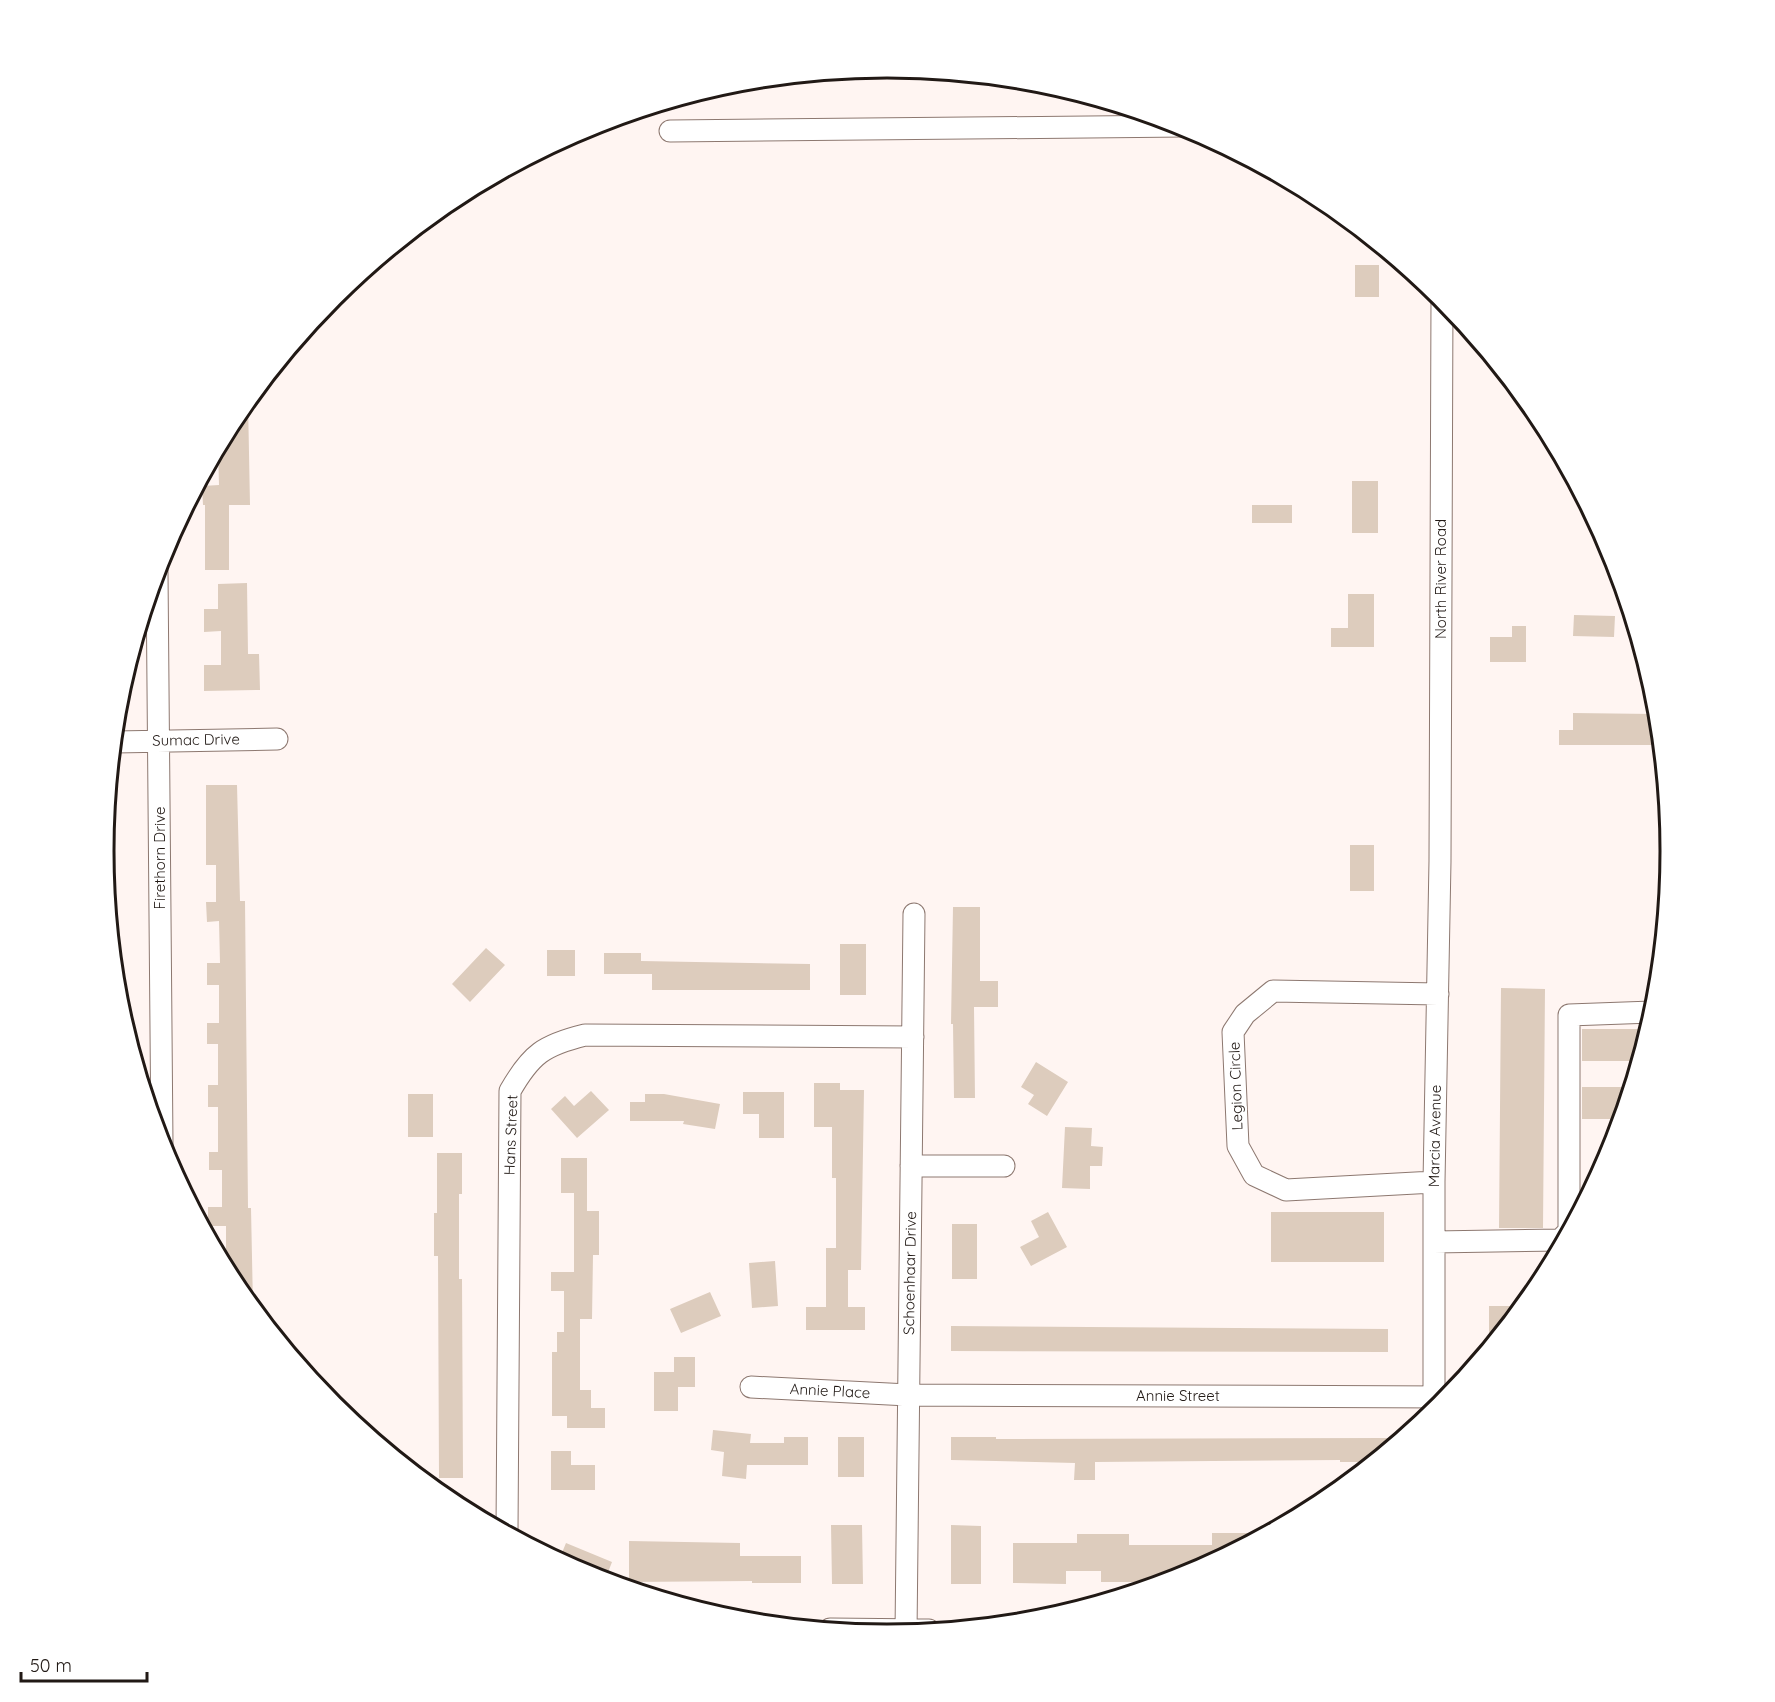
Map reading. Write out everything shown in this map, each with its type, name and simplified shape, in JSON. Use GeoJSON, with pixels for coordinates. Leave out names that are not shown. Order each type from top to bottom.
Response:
{"type":"FeatureCollection","features":[{"type":"Feature","properties":{"kind":"street"},"geometry":{"type":"LineString","coordinates":[[670,131],[1155,126]]}},
{"type":"Feature","properties":{"kind":"street","name":"North River Road"},"geometry":{"type":"LineString","coordinates":[[1440,861],[1442,312]]}},
{"type":"Feature","properties":{"kind":"street","name":"Firethorn Drive"},"geometry":{"type":"LineString","coordinates":[[158,597],[162,1116]]}},
{"type":"Feature","properties":{"kind":"street","name":"Sumac Drive"},"geometry":{"type":"LineString","coordinates":[[122,742],[277,739]]}},
{"type":"Feature","properties":{"kind":"street","name":"Marcia Avenue"},"geometry":{"type":"LineString","coordinates":[[1439,1393],[1434,1182],[1440,861]]}},
{"type":"Feature","properties":{"kind":"street","name":"Schoenhaar Drive"},"geometry":{"type":"LineString","coordinates":[[906,1623],[914,914]]}},
{"type":"Feature","properties":{"kind":"street","name":"Legion Circle"},"geometry":{"type":"LineString","coordinates":[[1434,1182],[1286,1190],[1254,1175],[1238,1146],[1233,1032],[1245,1014],[1273,991],[1438,994]]}},
{"type":"Feature","properties":{"kind":"street"},"geometry":{"type":"LineString","coordinates":[[1569,1216],[1569,1015],[1643,1012]]}},
{"type":"Feature","properties":{"kind":"street","name":"Hans Street"},"geometry":{"type":"LineString","coordinates":[[507,1523],[510,1091],[522,1069],[543,1049],[585,1035],[913,1037]]}},
{"type":"Feature","properties":{"kind":"street"},"geometry":{"type":"LineString","coordinates":[[911,1166],[1004,1166]]}},
{"type":"Feature","properties":{"kind":"street"},"geometry":{"type":"LineString","coordinates":[[1434,1242],[1556,1240]]}},
{"type":"Feature","properties":{"kind":"street","name":"Annie Place"},"geometry":{"type":"LineString","coordinates":[[752,1387],[908,1395]]}},
{"type":"Feature","properties":{"kind":"street","name":"Annie Street"},"geometry":{"type":"LineString","coordinates":[[908,1395],[1430,1402]]}},
{"type":"Feature","properties":{"kind":"building"},"geometry":{"type":"Polygon","coordinates":[[[1355,265],[1379,265],[1379,297],[1355,297],[1355,265]]]}},
{"type":"Feature","properties":{"kind":"building"},"geometry":{"type":"Polygon","coordinates":[[[248,417],[250,505],[229,505],[229,570],[205,570],[205,505],[203,505],[202,493],[206,486],[219,485],[218,463],[248,417]]]}},
{"type":"Feature","properties":{"kind":"building"},"geometry":{"type":"Polygon","coordinates":[[[1352,481],[1378,481],[1378,533],[1352,533],[1352,481]]]}},
{"type":"Feature","properties":{"kind":"building"},"geometry":{"type":"Polygon","coordinates":[[[1252,505],[1292,505],[1292,523],[1252,523],[1252,505]]]}},
{"type":"Feature","properties":{"kind":"building"},"geometry":{"type":"Polygon","coordinates":[[[247,583],[248,654],[259,654],[260,690],[204,691],[204,665],[221,665],[221,631],[204,632],[204,609],[218,609],[218,584],[247,583]]]}},
{"type":"Feature","properties":{"kind":"building"},"geometry":{"type":"Polygon","coordinates":[[[1348,594],[1374,594],[1374,647],[1331,647],[1331,628],[1348,628],[1348,594]]]}},
{"type":"Feature","properties":{"kind":"building"},"geometry":{"type":"Polygon","coordinates":[[[1574,615],[1615,616],[1614,637],[1573,636],[1574,615]]]}},
{"type":"Feature","properties":{"kind":"building"},"geometry":{"type":"Polygon","coordinates":[[[1512,626],[1526,626],[1526,662],[1490,662],[1490,637],[1512,637],[1512,626]]]}},
{"type":"Feature","properties":{"kind":"building"},"geometry":{"type":"Polygon","coordinates":[[[1573,713],[1648,714],[1653,745],[1559,745],[1559,730],[1573,730],[1573,713]]]}},
{"type":"Feature","properties":{"kind":"building"},"geometry":{"type":"Polygon","coordinates":[[[206,785],[237,785],[240,901],[245,901],[248,1208],[251,1208],[253,1291],[226,1250],[226,1226],[212,1226],[208,1219],[208,1207],[222,1207],[222,1170],[209,1170],[209,1152],[218,1152],[218,1107],[208,1107],[208,1085],[218,1085],[218,1044],[207,1044],[207,1023],[219,1023],[219,985],[207,985],[207,963],[220,963],[219,921],[207,922],[206,902],[216,902],[216,865],[206,865],[206,785]]]}},
{"type":"Feature","properties":{"kind":"building"},"geometry":{"type":"Polygon","coordinates":[[[1350,845],[1374,845],[1374,891],[1350,891],[1350,845]]]}},
{"type":"Feature","properties":{"kind":"building"},"geometry":{"type":"Polygon","coordinates":[[[953,907],[980,907],[980,981],[998,981],[998,1007],[974,1007],[975,1098],[954,1098],[953,1024],[951,1024],[953,907]]]}},
{"type":"Feature","properties":{"kind":"building"},"geometry":{"type":"Polygon","coordinates":[[[840,944],[866,944],[866,995],[840,995],[840,944]]]}},
{"type":"Feature","properties":{"kind":"building"},"geometry":{"type":"Polygon","coordinates":[[[486,948],[505,965],[470,1002],[452,984],[486,948]]]}},
{"type":"Feature","properties":{"kind":"building"},"geometry":{"type":"Polygon","coordinates":[[[547,950],[575,950],[575,976],[547,976],[547,950]]]}},
{"type":"Feature","properties":{"kind":"building"},"geometry":{"type":"Polygon","coordinates":[[[604,953],[641,953],[641,961],[810,964],[810,990],[652,990],[652,974],[604,974],[604,953]]]}},
{"type":"Feature","properties":{"kind":"building"},"geometry":{"type":"Polygon","coordinates":[[[1501,988],[1545,989],[1543,1228],[1499,1228],[1501,988]]]}},
{"type":"Feature","properties":{"kind":"building"},"geometry":{"type":"Polygon","coordinates":[[[1582,1029],[1639,1029],[1631,1061],[1582,1061],[1582,1029]]]}},
{"type":"Feature","properties":{"kind":"building"},"geometry":{"type":"Polygon","coordinates":[[[1036,1062],[1068,1082],[1047,1116],[1028,1104],[1034,1095],[1021,1087],[1036,1062]]]}},
{"type":"Feature","properties":{"kind":"building"},"geometry":{"type":"Polygon","coordinates":[[[814,1083],[840,1083],[840,1090],[864,1090],[861,1270],[848,1270],[848,1307],[865,1307],[865,1330],[806,1330],[806,1307],[826,1307],[826,1248],[836,1248],[836,1178],[832,1178],[832,1127],[814,1127],[814,1083]]]}},
{"type":"Feature","properties":{"kind":"building"},"geometry":{"type":"Polygon","coordinates":[[[1582,1087],[1623,1087],[1612,1119],[1582,1119],[1582,1087]]]}},
{"type":"Feature","properties":{"kind":"building"},"geometry":{"type":"Polygon","coordinates":[[[591,1091],[609,1110],[577,1138],[551,1109],[565,1096],[574,1106],[591,1091]]]}},
{"type":"Feature","properties":{"kind":"building"},"geometry":{"type":"Polygon","coordinates":[[[743,1092],[784,1092],[784,1138],[759,1138],[759,1114],[743,1114],[743,1092]]]}},
{"type":"Feature","properties":{"kind":"building"},"geometry":{"type":"Polygon","coordinates":[[[408,1094],[433,1094],[433,1137],[408,1137],[408,1094]]]}},
{"type":"Feature","properties":{"kind":"building"},"geometry":{"type":"Polygon","coordinates":[[[645,1094],[664,1094],[720,1104],[715,1129],[683,1124],[684,1121],[630,1121],[630,1102],[645,1102],[645,1094]]]}},
{"type":"Feature","properties":{"kind":"building"},"geometry":{"type":"Polygon","coordinates":[[[1065,1127],[1092,1128],[1091,1146],[1103,1147],[1102,1166],[1090,1166],[1090,1189],[1062,1188],[1065,1127]]]}},
{"type":"Feature","properties":{"kind":"building"},"geometry":{"type":"Polygon","coordinates":[[[437,1153],[462,1153],[462,1194],[459,1194],[459,1279],[462,1279],[463,1478],[439,1478],[438,1256],[434,1256],[437,1153]]]}},
{"type":"Feature","properties":{"kind":"building"},"geometry":{"type":"Polygon","coordinates":[[[561,1158],[587,1158],[587,1211],[599,1211],[599,1255],[593,1255],[592,1319],[580,1319],[580,1390],[591,1390],[591,1408],[605,1408],[605,1428],[567,1428],[567,1416],[552,1416],[552,1352],[557,1352],[557,1332],[564,1332],[564,1291],[551,1291],[551,1272],[574,1272],[574,1193],[561,1193],[561,1158]]]}},
{"type":"Feature","properties":{"kind":"building"},"geometry":{"type":"Polygon","coordinates":[[[1048,1212],[1067,1247],[1031,1266],[1020,1247],[1039,1237],[1031,1221],[1048,1212]]]}},
{"type":"Feature","properties":{"kind":"building"},"geometry":{"type":"Polygon","coordinates":[[[1271,1212],[1384,1212],[1384,1262],[1271,1262],[1271,1212]]]}},
{"type":"Feature","properties":{"kind":"building"},"geometry":{"type":"Polygon","coordinates":[[[952,1224],[977,1224],[977,1279],[952,1279],[952,1224]]]}},
{"type":"Feature","properties":{"kind":"building"},"geometry":{"type":"Polygon","coordinates":[[[775,1261],[778,1306],[752,1308],[749,1263],[775,1261]]]}},
{"type":"Feature","properties":{"kind":"building"},"geometry":{"type":"Polygon","coordinates":[[[710,1292],[721,1316],[681,1333],[670,1309],[710,1292]]]}},
{"type":"Feature","properties":{"kind":"building"},"geometry":{"type":"Polygon","coordinates":[[[1489,1306],[1512,1306],[1501,1322],[1489,1337],[1489,1306]]]}},
{"type":"Feature","properties":{"kind":"building"},"geometry":{"type":"Polygon","coordinates":[[[951,1326],[1388,1329],[1388,1352],[951,1351],[951,1326]]]}},
{"type":"Feature","properties":{"kind":"building"},"geometry":{"type":"Polygon","coordinates":[[[674,1357],[695,1357],[695,1387],[678,1387],[678,1411],[654,1411],[654,1372],[674,1372],[674,1357]]]}},
{"type":"Feature","properties":{"kind":"building"},"geometry":{"type":"Polygon","coordinates":[[[713,1430],[751,1434],[750,1443],[784,1443],[784,1437],[808,1437],[808,1465],[747,1465],[746,1479],[722,1476],[724,1452],[711,1450],[713,1430]]]}},
{"type":"Feature","properties":{"kind":"building"},"geometry":{"type":"Polygon","coordinates":[[[838,1437],[864,1437],[864,1477],[838,1477],[838,1437]]]}},
{"type":"Feature","properties":{"kind":"building"},"geometry":{"type":"Polygon","coordinates":[[[951,1437],[996,1437],[996,1439],[1388,1438],[1360,1462],[1340,1462],[1340,1460],[1095,1462],[1095,1480],[1074,1480],[1075,1463],[951,1460],[951,1437]]]}},
{"type":"Feature","properties":{"kind":"building"},"geometry":{"type":"Polygon","coordinates":[[[551,1451],[571,1451],[571,1465],[595,1465],[595,1490],[551,1490],[551,1451]]]}},
{"type":"Feature","properties":{"kind":"building"},"geometry":{"type":"Polygon","coordinates":[[[831,1525],[862,1525],[863,1584],[832,1584],[831,1525]]]}},
{"type":"Feature","properties":{"kind":"building"},"geometry":{"type":"Polygon","coordinates":[[[951,1525],[981,1526],[981,1584],[951,1584],[951,1525]]]}},
{"type":"Feature","properties":{"kind":"building"},"geometry":{"type":"Polygon","coordinates":[[[1212,1533],[1250,1533],[1183,1565],[1139,1582],[1101,1582],[1101,1571],[1066,1571],[1066,1584],[1013,1583],[1013,1543],[1077,1543],[1077,1534],[1129,1534],[1129,1545],[1212,1545],[1212,1533]]]}},
{"type":"Feature","properties":{"kind":"building"},"geometry":{"type":"Polygon","coordinates":[[[629,1541],[740,1543],[740,1556],[801,1556],[801,1583],[636,1582],[629,1579],[629,1541]]]}},
{"type":"Feature","properties":{"kind":"building"},"geometry":{"type":"Polygon","coordinates":[[[566,1543],[612,1562],[608,1571],[562,1552],[566,1543]]]}}]}
